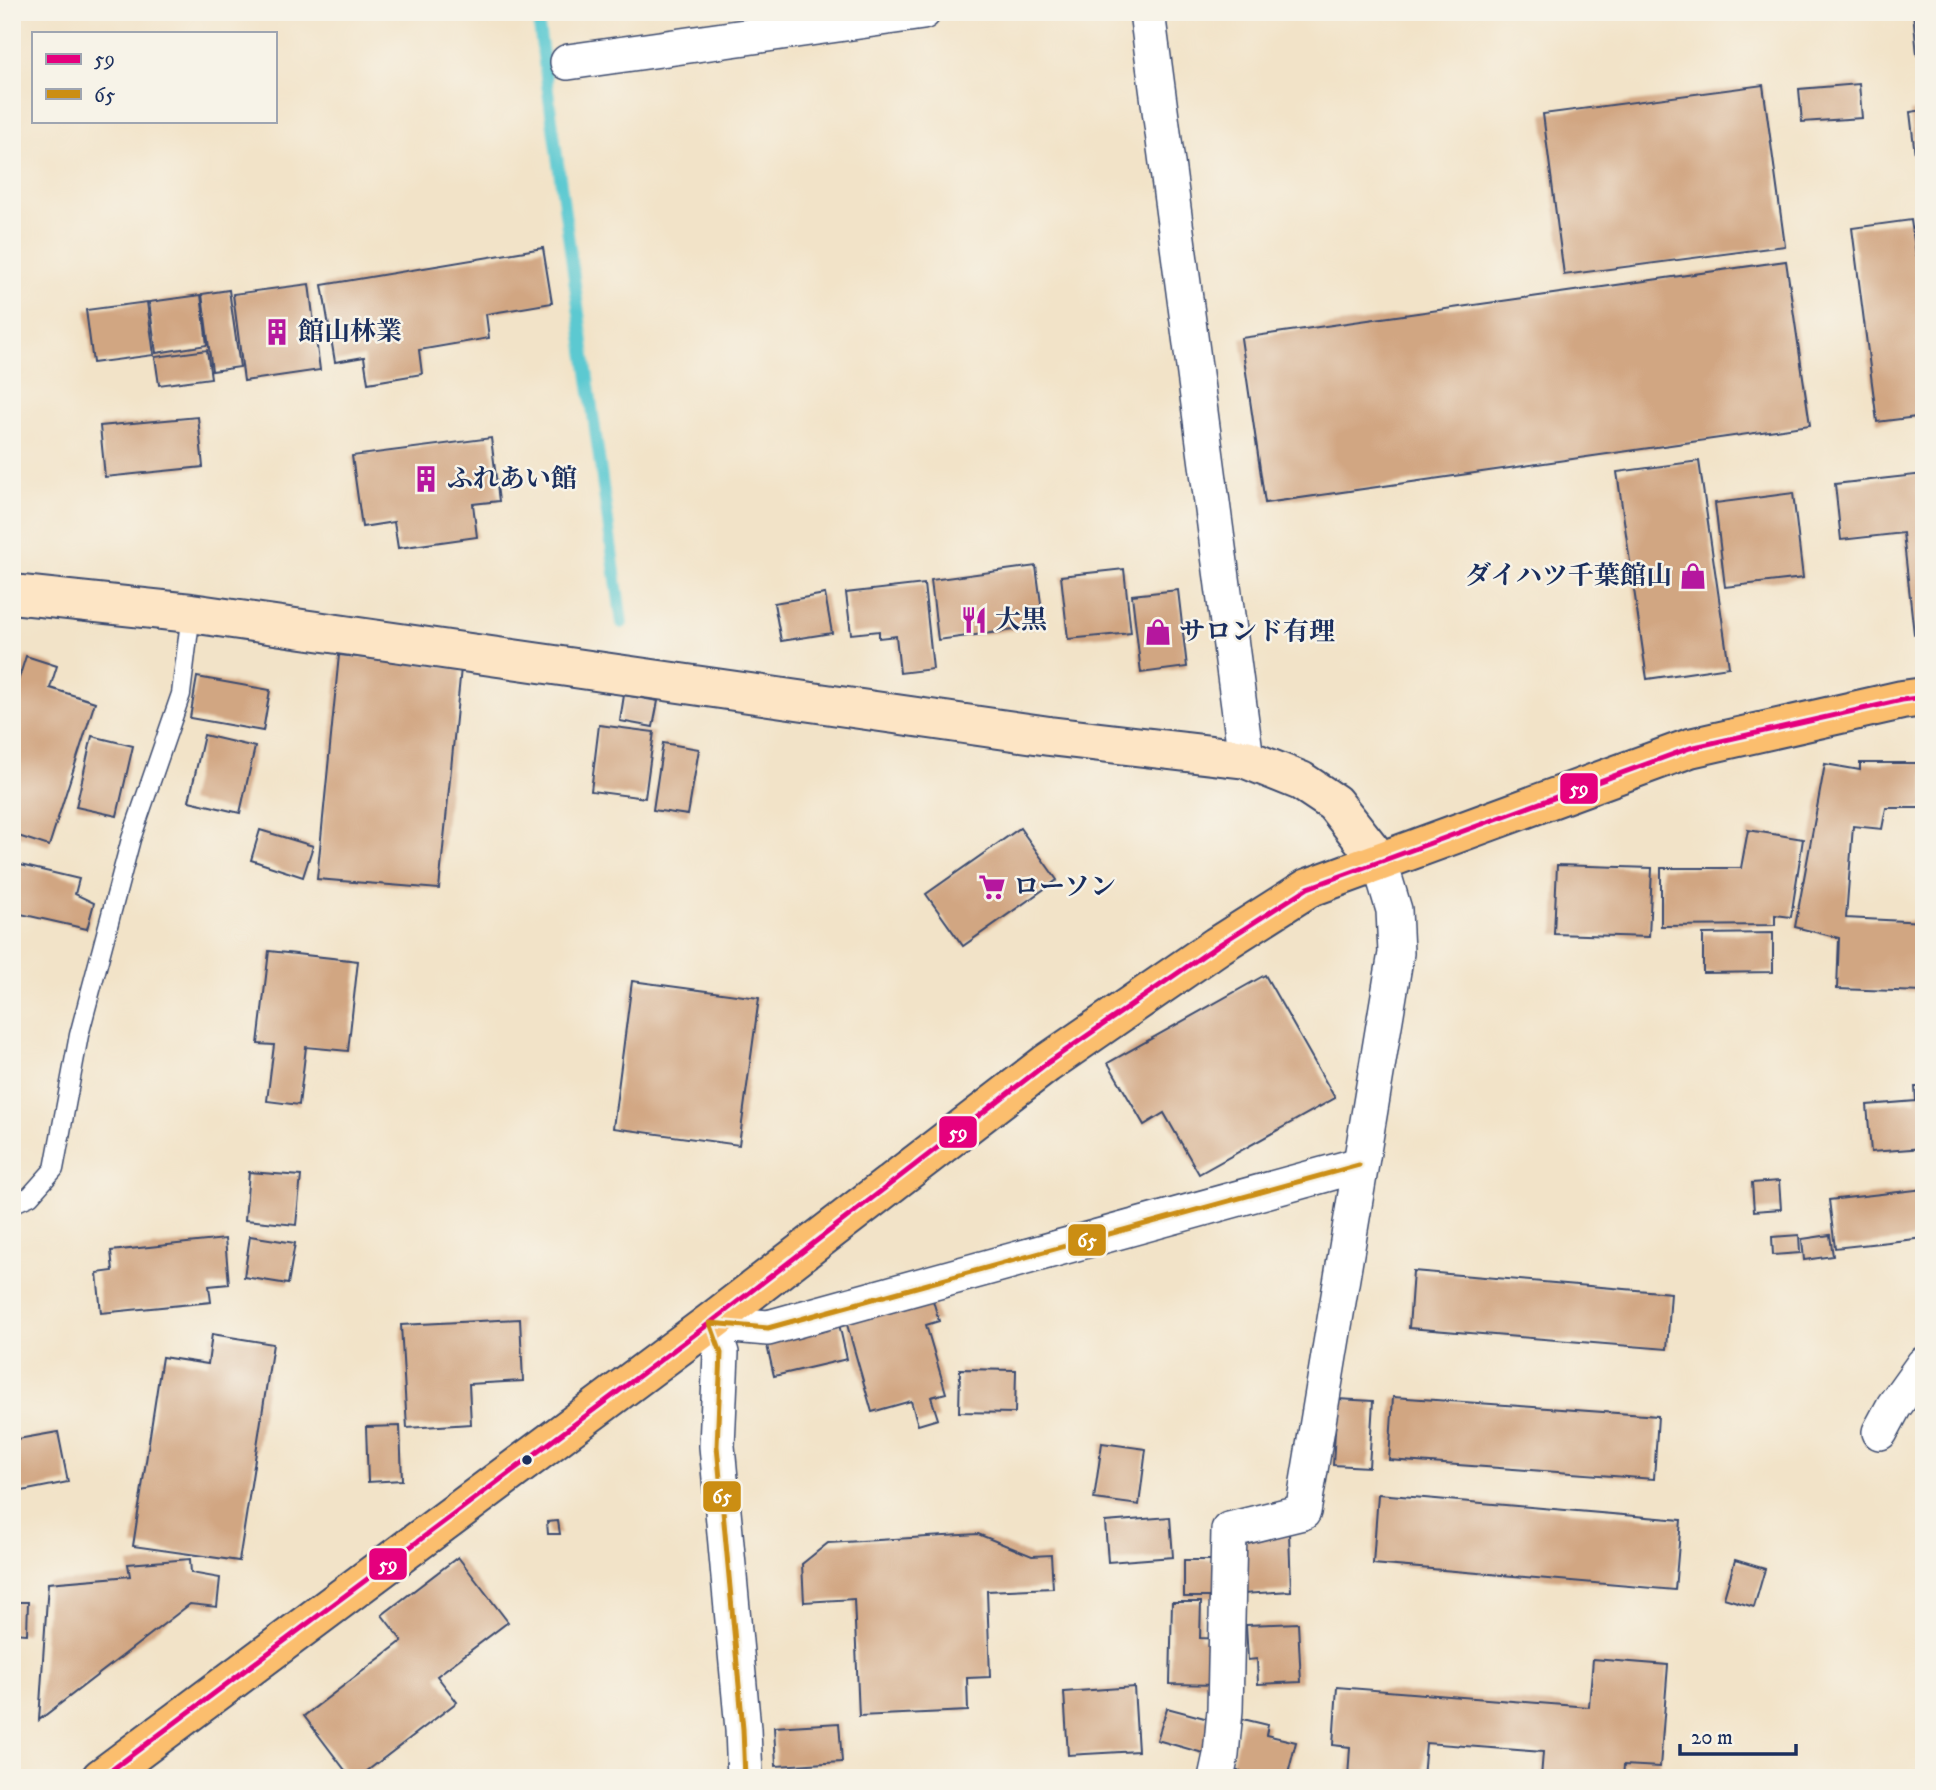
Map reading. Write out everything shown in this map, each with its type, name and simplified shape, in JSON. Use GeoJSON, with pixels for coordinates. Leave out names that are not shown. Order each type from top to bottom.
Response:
{"type":"FeatureCollection","features":[{"type":"Feature","properties":{"kind":"highway"},"geometry":{"type":"LineString","coordinates":[[101,1778],[710,1323],[1035,1072],[1308,888],[1690,748],[1924,697]]}},
{"type":"Feature","properties":{"kind":"street"},"geometry":{"type":"LineString","coordinates":[[568,62],[923,12]]}},
{"type":"Feature","properties":{"kind":"street"},"geometry":{"type":"LineString","coordinates":[[1147,12],[1246,759]]}},
{"type":"Feature","properties":{"kind":"street"},"geometry":{"type":"LineString","coordinates":[[12,594],[191,613],[1048,736],[1246,759],[1301,780],[1334,803],[1379,860],[1394,910],[1396,953],[1303,1512],[1229,1530],[1225,1710],[1216,1778]]}},
{"type":"Feature","properties":{"kind":"street"},"geometry":{"type":"LineString","coordinates":[[745,1778],[743,1729],[717,1446],[721,1353],[710,1323],[768,1328],[1359,1164]]}},
{"type":"Feature","properties":{"kind":"street"},"geometry":{"type":"LineString","coordinates":[[1880,1432],[1894,1406],[1924,1364]]}},
{"type":"Feature","properties":{"kind":"lane"},"geometry":{"type":"LineString","coordinates":[[12,1204],[30,1196],[54,1169],[79,1035],[131,839],[181,694],[191,613]]}},
{"type":"Feature","properties":{"kind":"building"},"geometry":{"type":"Polygon","coordinates":[[[1913,12],[1924,12],[1924,54],[1917,55],[1913,12]]]}},
{"type":"Feature","properties":{"kind":"building"},"geometry":{"type":"Polygon","coordinates":[[[1859,84],[1862,118],[1802,122],[1799,89],[1859,84]]]}},
{"type":"Feature","properties":{"kind":"building"},"geometry":{"type":"Polygon","coordinates":[[[1763,85],[1785,246],[1564,275],[1543,114],[1763,85]]]}},
{"type":"Feature","properties":{"kind":"building"},"geometry":{"type":"Polygon","coordinates":[[[1924,110],[1924,213],[1922,214],[1910,112],[1924,110]]]}},
{"type":"Feature","properties":{"kind":"building"},"geometry":{"type":"Polygon","coordinates":[[[1911,220],[1916,255],[1924,254],[1924,416],[1877,422],[1852,228],[1911,220]]]}},
{"type":"Feature","properties":{"kind":"building"},"geometry":{"type":"Polygon","coordinates":[[[543,248],[552,303],[486,314],[489,338],[419,350],[422,374],[368,383],[364,357],[335,362],[322,285],[543,248]]]}},
{"type":"Feature","properties":{"kind":"building"},"geometry":{"type":"Polygon","coordinates":[[[1786,261],[1810,425],[1265,503],[1241,338],[1786,261]]]}},
{"type":"Feature","properties":{"kind":"building","name":"館山林業"},"geometry":{"type":"Polygon","coordinates":[[[309,284],[320,370],[244,381],[233,294],[309,284]]]}},
{"type":"Feature","properties":{"kind":"building"},"geometry":{"type":"Polygon","coordinates":[[[229,290],[240,367],[212,371],[202,294],[229,290]]]}},
{"type":"Feature","properties":{"kind":"building"},"geometry":{"type":"Polygon","coordinates":[[[201,295],[207,345],[156,353],[149,302],[201,295]]]}},
{"type":"Feature","properties":{"kind":"building"},"geometry":{"type":"Polygon","coordinates":[[[147,302],[154,355],[93,363],[86,310],[147,302]]]}},
{"type":"Feature","properties":{"kind":"building"},"geometry":{"type":"Polygon","coordinates":[[[207,350],[211,378],[159,385],[155,357],[207,350]]]}},
{"type":"Feature","properties":{"kind":"building"},"geometry":{"type":"Polygon","coordinates":[[[198,417],[203,467],[105,477],[100,426],[198,417]]]}},
{"type":"Feature","properties":{"kind":"building","name":"ふれあい館"},"geometry":{"type":"Polygon","coordinates":[[[491,438],[499,501],[473,504],[477,537],[398,548],[394,522],[362,527],[352,456],[491,438]]]}},
{"type":"Feature","properties":{"kind":"building"},"geometry":{"type":"Polygon","coordinates":[[[1699,461],[1729,667],[1647,679],[1617,472],[1699,461]]]}},
{"type":"Feature","properties":{"kind":"building"},"geometry":{"type":"Polygon","coordinates":[[[1924,474],[1924,633],[1914,634],[1903,533],[1841,540],[1835,484],[1924,474]]]}},
{"type":"Feature","properties":{"kind":"building"},"geometry":{"type":"Polygon","coordinates":[[[1793,493],[1803,578],[1725,587],[1715,503],[1793,493]]]}},
{"type":"Feature","properties":{"kind":"building"},"geometry":{"type":"Polygon","coordinates":[[[1036,566],[1044,626],[938,640],[931,580],[1036,566]]]}},
{"type":"Feature","properties":{"kind":"building"},"geometry":{"type":"Polygon","coordinates":[[[1124,569],[1131,633],[1068,639],[1061,576],[1124,569]]]}},
{"type":"Feature","properties":{"kind":"building"},"geometry":{"type":"Polygon","coordinates":[[[924,584],[933,669],[900,673],[896,636],[879,638],[879,631],[851,634],[846,593],[924,584]]]}},
{"type":"Feature","properties":{"kind":"building"},"geometry":{"type":"Polygon","coordinates":[[[1178,590],[1187,667],[1141,673],[1132,595],[1178,590]]]}},
{"type":"Feature","properties":{"kind":"building"},"geometry":{"type":"Polygon","coordinates":[[[825,594],[832,633],[781,641],[774,603],[825,594]]]}},
{"type":"Feature","properties":{"kind":"building"},"geometry":{"type":"Polygon","coordinates":[[[339,655],[461,668],[439,889],[317,879],[339,655]]]}},
{"type":"Feature","properties":{"kind":"building"},"geometry":{"type":"Polygon","coordinates":[[[26,656],[57,666],[50,688],[95,702],[49,846],[12,834],[12,700],[26,656]]]}},
{"type":"Feature","properties":{"kind":"building"},"geometry":{"type":"Polygon","coordinates":[[[197,677],[270,690],[263,731],[190,718],[197,677]]]}},
{"type":"Feature","properties":{"kind":"building"},"geometry":{"type":"Polygon","coordinates":[[[624,695],[658,701],[653,727],[620,721],[624,695]]]}},
{"type":"Feature","properties":{"kind":"building"},"geometry":{"type":"Polygon","coordinates":[[[599,725],[654,732],[645,798],[591,791],[599,725]]]}},
{"type":"Feature","properties":{"kind":"building"},"geometry":{"type":"Polygon","coordinates":[[[204,735],[255,747],[240,813],[189,801],[204,735]]]}},
{"type":"Feature","properties":{"kind":"building"},"geometry":{"type":"Polygon","coordinates":[[[92,736],[133,746],[117,816],[76,807],[92,736]]]}},
{"type":"Feature","properties":{"kind":"building"},"geometry":{"type":"Polygon","coordinates":[[[663,743],[699,749],[688,815],[653,810],[663,743]]]}},
{"type":"Feature","properties":{"kind":"building"},"geometry":{"type":"Polygon","coordinates":[[[1860,763],[1924,763],[1924,808],[1886,808],[1882,829],[1853,826],[1846,918],[1924,922],[1924,992],[1837,989],[1839,938],[1795,927],[1825,764],[1860,770],[1860,763]]]}},
{"type":"Feature","properties":{"kind":"building","name":"ローソン"},"geometry":{"type":"Polygon","coordinates":[[[1020,828],[1057,880],[963,946],[926,894],[1020,828]]]}},
{"type":"Feature","properties":{"kind":"building"},"geometry":{"type":"Polygon","coordinates":[[[260,830],[313,846],[303,877],[251,860],[260,830]]]}},
{"type":"Feature","properties":{"kind":"building"},"geometry":{"type":"Polygon","coordinates":[[[1748,830],[1803,839],[1791,917],[1775,915],[1775,925],[1661,926],[1661,868],[1741,868],[1748,830]]]}},
{"type":"Feature","properties":{"kind":"building"},"geometry":{"type":"Polygon","coordinates":[[[12,863],[79,879],[75,894],[94,903],[87,929],[12,912],[12,863]]]}},
{"type":"Feature","properties":{"kind":"building"},"geometry":{"type":"Polygon","coordinates":[[[1557,865],[1652,868],[1649,937],[1554,934],[1557,865]]]}},
{"type":"Feature","properties":{"kind":"building"},"geometry":{"type":"Polygon","coordinates":[[[1773,933],[1773,972],[1703,973],[1703,934],[1773,933]]]}},
{"type":"Feature","properties":{"kind":"building"},"geometry":{"type":"Polygon","coordinates":[[[269,951],[358,961],[348,1051],[306,1047],[299,1105],[267,1101],[274,1045],[258,1044],[269,951]]]}},
{"type":"Feature","properties":{"kind":"building"},"geometry":{"type":"Polygon","coordinates":[[[1265,975],[1335,1098],[1199,1174],[1164,1113],[1144,1125],[1108,1063],[1265,975]]]}},
{"type":"Feature","properties":{"kind":"building"},"geometry":{"type":"Polygon","coordinates":[[[632,981],[759,998],[739,1145],[613,1128],[632,981]]]}},
{"type":"Feature","properties":{"kind":"building"},"geometry":{"type":"Polygon","coordinates":[[[1915,1087],[1924,1087],[1924,1148],[1871,1152],[1867,1105],[1916,1101],[1915,1087]]]}},
{"type":"Feature","properties":{"kind":"building"},"geometry":{"type":"Polygon","coordinates":[[[249,1172],[301,1176],[296,1225],[245,1220],[249,1172]]]}},
{"type":"Feature","properties":{"kind":"building"},"geometry":{"type":"Polygon","coordinates":[[[1779,1181],[1781,1209],[1754,1211],[1752,1183],[1779,1181]]]}},
{"type":"Feature","properties":{"kind":"building"},"geometry":{"type":"Polygon","coordinates":[[[1924,1189],[1924,1238],[1835,1248],[1829,1200],[1924,1189]]]}},
{"type":"Feature","properties":{"kind":"building"},"geometry":{"type":"Polygon","coordinates":[[[1799,1235],[1800,1253],[1773,1255],[1772,1237],[1799,1235]]]}},
{"type":"Feature","properties":{"kind":"building"},"geometry":{"type":"Polygon","coordinates":[[[1830,1235],[1833,1256],[1804,1260],[1802,1239],[1830,1235]]]}},
{"type":"Feature","properties":{"kind":"building"},"geometry":{"type":"Polygon","coordinates":[[[250,1236],[295,1243],[288,1284],[244,1277],[250,1236]]]}},
{"type":"Feature","properties":{"kind":"building"},"geometry":{"type":"Polygon","coordinates":[[[225,1239],[229,1284],[209,1286],[211,1302],[101,1313],[97,1273],[113,1271],[111,1251],[225,1239]]]}},
{"type":"Feature","properties":{"kind":"building"},"geometry":{"type":"Polygon","coordinates":[[[1413,1271],[1671,1293],[1667,1349],[1409,1328],[1413,1271]]]}},
{"type":"Feature","properties":{"kind":"building"},"geometry":{"type":"Polygon","coordinates":[[[932,1297],[939,1321],[926,1325],[946,1393],[931,1397],[938,1419],[918,1425],[911,1401],[872,1412],[846,1321],[932,1297]]]}},
{"type":"Feature","properties":{"kind":"building"},"geometry":{"type":"Polygon","coordinates":[[[520,1319],[523,1381],[469,1384],[471,1424],[407,1428],[401,1325],[520,1319]]]}},
{"type":"Feature","properties":{"kind":"building"},"geometry":{"type":"Polygon","coordinates":[[[839,1324],[847,1359],[774,1376],[766,1341],[839,1324]]]}},
{"type":"Feature","properties":{"kind":"building"},"geometry":{"type":"Polygon","coordinates":[[[212,1334],[273,1344],[239,1561],[133,1546],[162,1357],[208,1364],[212,1334]]]}},
{"type":"Feature","properties":{"kind":"building"},"geometry":{"type":"Polygon","coordinates":[[[960,1369],[1016,1370],[1015,1413],[959,1412],[960,1369]]]}},
{"type":"Feature","properties":{"kind":"building"},"geometry":{"type":"Polygon","coordinates":[[[1393,1397],[1658,1416],[1654,1479],[1389,1460],[1393,1397]]]}},
{"type":"Feature","properties":{"kind":"building"},"geometry":{"type":"Polygon","coordinates":[[[1337,1399],[1373,1401],[1369,1467],[1333,1465],[1337,1399]]]}},
{"type":"Feature","properties":{"kind":"building"},"geometry":{"type":"Polygon","coordinates":[[[400,1426],[402,1480],[368,1482],[366,1427],[400,1426]]]}},
{"type":"Feature","properties":{"kind":"building"},"geometry":{"type":"Polygon","coordinates":[[[58,1432],[68,1482],[12,1493],[12,1440],[58,1432]]]}},
{"type":"Feature","properties":{"kind":"building"},"geometry":{"type":"Polygon","coordinates":[[[1102,1443],[1146,1449],[1139,1505],[1094,1499],[1102,1443]]]}},
{"type":"Feature","properties":{"kind":"building"},"geometry":{"type":"Polygon","coordinates":[[[1378,1494],[1681,1520],[1675,1590],[1373,1564],[1378,1494]]]}},
{"type":"Feature","properties":{"kind":"building"},"geometry":{"type":"Polygon","coordinates":[[[1170,1517],[1173,1557],[1108,1562],[1105,1522],[1170,1517]]]}},
{"type":"Feature","properties":{"kind":"building"},"geometry":{"type":"Polygon","coordinates":[[[558,1521],[560,1534],[548,1534],[547,1522],[558,1521]]]}},
{"type":"Feature","properties":{"kind":"building"},"geometry":{"type":"Polygon","coordinates":[[[1289,1533],[1291,1591],[1242,1594],[1239,1535],[1289,1533]]]}},
{"type":"Feature","properties":{"kind":"building"},"geometry":{"type":"Polygon","coordinates":[[[978,1534],[1032,1556],[1051,1555],[1053,1588],[987,1591],[990,1677],[967,1678],[968,1711],[859,1716],[854,1599],[804,1602],[802,1564],[828,1543],[978,1534]]]}},
{"type":"Feature","properties":{"kind":"building"},"geometry":{"type":"Polygon","coordinates":[[[458,1557],[508,1622],[437,1676],[457,1702],[358,1778],[351,1778],[304,1716],[402,1641],[382,1615],[458,1557]]]}},
{"type":"Feature","properties":{"kind":"building"},"geometry":{"type":"Polygon","coordinates":[[[190,1559],[191,1573],[220,1578],[217,1607],[190,1604],[39,1720],[48,1583],[130,1576],[128,1564],[190,1559]]]}},
{"type":"Feature","properties":{"kind":"building"},"geometry":{"type":"Polygon","coordinates":[[[1184,1560],[1218,1560],[1219,1597],[1184,1597],[1184,1560]]]}},
{"type":"Feature","properties":{"kind":"building"},"geometry":{"type":"Polygon","coordinates":[[[1735,1560],[1765,1569],[1754,1607],[1724,1598],[1735,1560]]]}},
{"type":"Feature","properties":{"kind":"building"},"geometry":{"type":"Polygon","coordinates":[[[12,1602],[28,1602],[27,1634],[12,1633],[12,1602]]]}},
{"type":"Feature","properties":{"kind":"building"},"geometry":{"type":"Polygon","coordinates":[[[1172,1602],[1201,1602],[1200,1638],[1219,1639],[1218,1685],[1170,1684],[1172,1602]]]}},
{"type":"Feature","properties":{"kind":"building"},"geometry":{"type":"Polygon","coordinates":[[[1298,1623],[1301,1682],[1258,1684],[1257,1659],[1248,1660],[1246,1625],[1298,1623]]]}},
{"type":"Feature","properties":{"kind":"building"},"geometry":{"type":"Polygon","coordinates":[[[1593,1659],[1668,1665],[1660,1767],[1624,1765],[1623,1778],[1541,1778],[1543,1752],[1426,1743],[1423,1778],[1348,1778],[1350,1747],[1333,1745],[1337,1687],[1589,1707],[1593,1659]]]}},
{"type":"Feature","properties":{"kind":"building"},"geometry":{"type":"Polygon","coordinates":[[[1134,1687],[1138,1751],[1068,1755],[1064,1692],[1134,1687]]]}},
{"type":"Feature","properties":{"kind":"building"},"geometry":{"type":"Polygon","coordinates":[[[1167,1708],[1212,1720],[1203,1753],[1157,1740],[1167,1708]]]}},
{"type":"Feature","properties":{"kind":"building"},"geometry":{"type":"Polygon","coordinates":[[[1243,1719],[1268,1725],[1266,1735],[1296,1742],[1287,1778],[1264,1778],[1230,1769],[1243,1719]]]}},
{"type":"Feature","properties":{"kind":"building"},"geometry":{"type":"Polygon","coordinates":[[[839,1723],[842,1762],[776,1766],[774,1727],[839,1723]]]}},
{"type":"Feature","properties":{"kind":"waterway"},"geometry":{"type":"LineString","coordinates":[[537,12],[622,623]]}},
{"type":"Feature","properties":{"kind":"transit line","name":"59"},"geometry":{"type":"LineString","coordinates":[[101,1778],[710,1323],[1046,1064],[1217,946],[1308,888],[1690,748],[1924,697]]}},
{"type":"Feature","properties":{"kind":"transit line","name":"65"},"geometry":{"type":"LineString","coordinates":[[745,1778],[743,1729],[717,1446],[721,1353],[710,1323],[768,1328],[1359,1165]]}},
{"type":"Feature","properties":{"kind":"place","name":"館山林業"},"geometry":{"type":"Point","coordinates":[277,332]}},
{"type":"Feature","properties":{"kind":"place","name":"ふれあい館"},"geometry":{"type":"Point","coordinates":[426,479]}},
{"type":"Feature","properties":{"kind":"place","name":"ダイハツ千葉館山"},"geometry":{"type":"Point","coordinates":[1693,576]}},
{"type":"Feature","properties":{"kind":"place","name":"大黒"},"geometry":{"type":"Point","coordinates":[974,620]}},
{"type":"Feature","properties":{"kind":"place","name":"サロンド有理"},"geometry":{"type":"Point","coordinates":[1158,632]}},
{"type":"Feature","properties":{"kind":"place","name":"ローソン"},"geometry":{"type":"Point","coordinates":[992,887]}}]}
